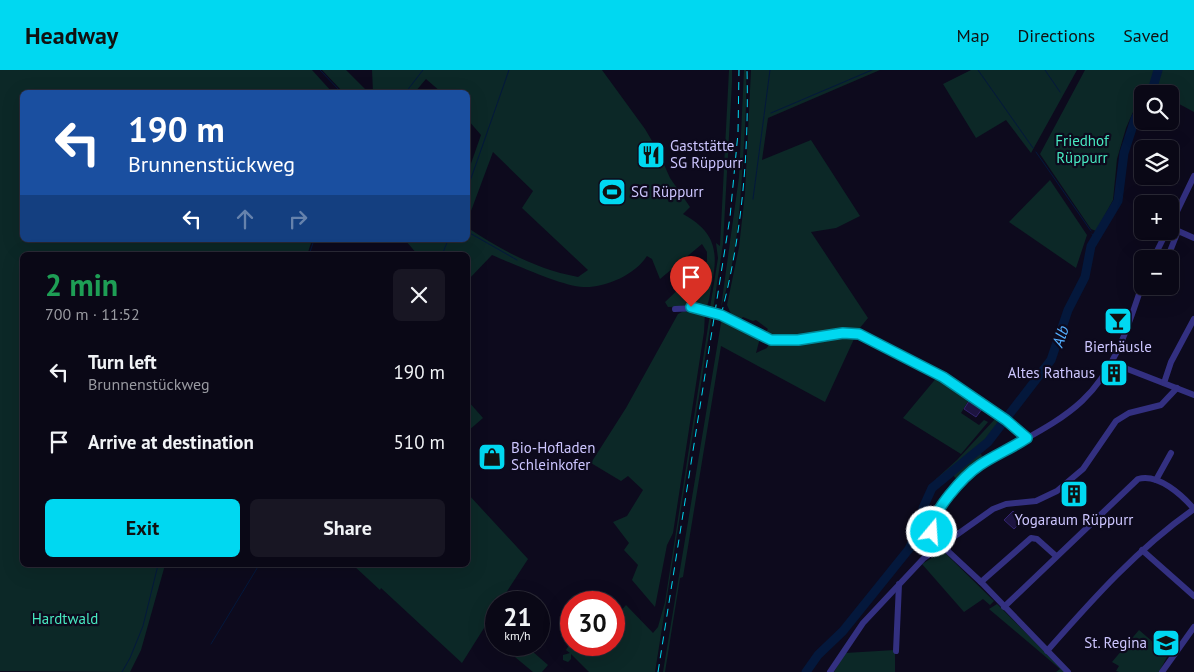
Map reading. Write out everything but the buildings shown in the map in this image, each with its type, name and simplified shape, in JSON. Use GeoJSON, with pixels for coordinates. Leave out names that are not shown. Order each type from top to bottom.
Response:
{"type":"FeatureCollection","features":[{"type":"Feature","properties":{"kind":"street"},"geometry":{"type":"LineString","coordinates":[[1179,208],[1194,176]]}},
{"type":"Feature","properties":{"kind":"street"},"geometry":{"type":"LineString","coordinates":[[1179,231],[1194,238]]}},
{"type":"Feature","properties":{"kind":"street"},"geometry":{"type":"LineString","coordinates":[[1068,672],[981,582],[934,537],[931,528],[939,510],[948,498],[980,465],[1027,438],[1081,402],[1112,364],[1138,295]]}},
{"type":"Feature","properties":{"kind":"street"},"geometry":{"type":"LineString","coordinates":[[675,309],[697,308],[718,314],[771,340],[798,340],[843,333],[859,334],[938,374],[1002,417],[1027,438]]}},
{"type":"Feature","properties":{"kind":"street"},"geometry":{"type":"LineString","coordinates":[[1164,382],[1171,362],[1194,319]]}},
{"type":"Feature","properties":{"kind":"street"},"geometry":{"type":"LineString","coordinates":[[1112,364],[1194,394]]}},
{"type":"Feature","properties":{"kind":"street"},"geometry":{"type":"LineString","coordinates":[[830,672],[863,623],[924,558],[944,546],[993,509],[1006,504],[1036,500],[1057,491],[1083,469],[1116,421],[1129,413],[1161,405],[1177,388]]}},
{"type":"Feature","properties":{"kind":"street"},"geometry":{"type":"LineString","coordinates":[[1156,480],[1171,453]]}},
{"type":"Feature","properties":{"kind":"street"},"geometry":{"type":"LineString","coordinates":[[1004,607],[1135,481],[1146,477],[1156,480],[1188,502],[1194,509],[1142,550],[1047,651]]}},
{"type":"Feature","properties":{"kind":"street"},"geometry":{"type":"LineString","coordinates":[[981,582],[1031,538],[1037,539],[1056,556]]}},
{"type":"Feature","properties":{"kind":"street"},"geometry":{"type":"LineString","coordinates":[[1142,550],[1194,596]]}},
{"type":"Feature","properties":{"kind":"street"},"geometry":{"type":"LineString","coordinates":[[896,651],[899,584]]}},
{"type":"Feature","properties":{"kind":"street"},"geometry":{"type":"LineString","coordinates":[[1162,672],[1194,627]]}},
{"type":"Feature","properties":{"kind":"green space","name":"Hardtwald"},"geometry":{"type":"Polygon","coordinates":[[[0,70],[312,70],[330,90],[20,90],[20,242],[311,242],[308,252],[20,252],[20,567],[164,567],[141,650],[130,672],[0,671],[0,70]]]}},
{"type":"Feature","properties":{"kind":"green space"},"geometry":{"type":"Polygon","coordinates":[[[322,70],[346,70],[366,90],[341,90],[322,70]]]}},
{"type":"Feature","properties":{"kind":"green space"},"geometry":{"type":"Polygon","coordinates":[[[372,70],[602,70],[645,129],[658,151],[670,178],[690,207],[683,214],[702,227],[712,242],[715,261],[707,306],[668,307],[665,302],[707,262],[707,252],[702,244],[660,279],[652,259],[647,256],[635,269],[619,279],[592,287],[563,283],[492,255],[470,278],[470,252],[415,252],[407,242],[470,242],[470,229],[507,252],[548,269],[578,277],[588,270],[522,208],[533,191],[493,152],[470,214],[470,166],[481,135],[470,122],[470,90],[439,90],[426,79],[417,90],[373,90],[372,70]]]}},
{"type":"Feature","properties":{"kind":"green space"},"geometry":{"type":"Polygon","coordinates":[[[729,70],[732,70],[732,82],[723,244],[713,310],[710,308],[718,258],[716,243],[720,246],[729,70]]]}},
{"type":"Feature","properties":{"kind":"green space"},"geometry":{"type":"Polygon","coordinates":[[[744,70],[746,70],[746,103],[739,215],[731,271],[721,307],[739,177],[744,70]]]}},
{"type":"Feature","properties":{"kind":"green space"},"geometry":{"type":"Polygon","coordinates":[[[751,70],[880,70],[768,118],[762,160],[811,140],[860,216],[836,228],[811,232],[868,318],[859,329],[855,330],[854,339],[825,402],[721,346],[683,577],[680,578],[665,672],[663,672],[722,317],[760,338],[756,353],[767,348],[770,341],[763,336],[768,329],[756,320],[753,321],[743,317],[739,321],[732,316],[727,305],[739,247],[745,193],[751,70]]]}},
{"type":"Feature","properties":{"kind":"green space"},"geometry":{"type":"Polygon","coordinates":[[[971,70],[1077,70],[1031,153],[1006,120],[976,138],[943,84],[971,70]]]}},
{"type":"Feature","properties":{"kind":"green space","name":"Friedhof Rüppurr"},"geometry":{"type":"Polygon","coordinates":[[[1085,70],[1194,70],[1194,112],[1179,104],[1179,85],[1134,85],[1134,110],[1126,128],[1117,159],[1113,200],[1096,231],[1091,229],[1040,154],[1085,70]]]}},
{"type":"Feature","properties":{"kind":"green space"},"geometry":{"type":"Polygon","coordinates":[[[1050,180],[1087,235],[1076,268],[1009,222],[1050,180]]]}},
{"type":"Feature","properties":{"kind":"green space"},"geometry":{"type":"Polygon","coordinates":[[[688,309],[705,313],[704,332],[673,533],[667,545],[655,607],[632,580],[638,565],[624,550],[629,543],[613,522],[627,516],[643,490],[628,476],[621,481],[591,463],[626,408],[678,314],[688,309]]]}},
{"type":"Feature","properties":{"kind":"green space"},"geometry":{"type":"Polygon","coordinates":[[[710,314],[712,315],[655,672],[589,672],[573,656],[625,656],[625,606],[626,605],[653,633],[658,627],[665,602],[710,314]]]}},
{"type":"Feature","properties":{"kind":"green space"},"geometry":{"type":"Polygon","coordinates":[[[938,376],[940,381],[944,379],[970,398],[961,413],[979,425],[984,420],[988,422],[961,454],[903,418],[938,376]]]}},
{"type":"Feature","properties":{"kind":"green space"},"geometry":{"type":"Polygon","coordinates":[[[470,403],[483,418],[470,429],[470,403]]]}},
{"type":"Feature","properties":{"kind":"green space"},"geometry":{"type":"Polygon","coordinates":[[[995,419],[999,422],[1001,419],[1004,421],[972,455],[938,482],[936,479],[957,460],[995,419]]]}},
{"type":"Feature","properties":{"kind":"green space"},"geometry":{"type":"Polygon","coordinates":[[[980,452],[984,460],[959,482],[953,475],[980,452]]]}},
{"type":"Feature","properties":{"kind":"green space"},"geometry":{"type":"Polygon","coordinates":[[[470,496],[528,559],[507,591],[485,591],[485,626],[462,663],[381,588],[380,590],[355,567],[470,567],[470,496]]]}},
{"type":"Feature","properties":{"kind":"green space"},"geometry":{"type":"Polygon","coordinates":[[[940,553],[945,553],[994,601],[990,605],[983,599],[964,612],[922,564],[940,553]]]}},
{"type":"Feature","properties":{"kind":"green space"},"geometry":{"type":"Polygon","coordinates":[[[997,604],[1065,672],[1056,672],[1060,669],[989,609],[997,604]]]}},
{"type":"Feature","properties":{"kind":"green space"},"geometry":{"type":"Polygon","coordinates":[[[1139,630],[1168,655],[1159,672],[1116,671],[1119,666],[1112,662],[1139,630]]]}},
{"type":"Feature","properties":{"kind":"green space"},"geometry":{"type":"Polygon","coordinates":[[[895,650],[895,672],[834,672],[845,653],[895,650]]]}},
{"type":"Feature","properties":{"kind":"green space"},"geometry":{"type":"Polygon","coordinates":[[[538,656],[548,665],[542,672],[533,672],[515,657],[538,656]]]}},
{"type":"Feature","properties":{"kind":"green space"},"geometry":{"type":"Polygon","coordinates":[[[563,656],[571,656],[568,662],[563,660],[563,656]]]}},
{"type":"Feature","properties":{"kind":"waterway"},"geometry":{"type":"LineString","coordinates":[[320,70],[339,90]]}},
{"type":"Feature","properties":{"kind":"waterway"},"geometry":{"type":"LineString","coordinates":[[408,90],[423,70]]}},
{"type":"Feature","properties":{"kind":"waterway"},"geometry":{"type":"LineString","coordinates":[[470,181],[509,70]]}},
{"type":"Feature","properties":{"kind":"waterway"},"geometry":{"type":"LineString","coordinates":[[753,199],[770,70]]}},
{"type":"Feature","properties":{"kind":"waterway"},"geometry":{"type":"LineString","coordinates":[[771,113],[872,70]]}},
{"type":"Feature","properties":{"kind":"waterway"},"geometry":{"type":"LineString","coordinates":[[978,70],[1033,148]]}},
{"type":"Feature","properties":{"kind":"waterway"},"geometry":{"type":"LineString","coordinates":[[1045,70],[1060,92]]}},
{"type":"Feature","properties":{"kind":"waterway","name":"Alb"},"geometry":{"type":"LineString","coordinates":[[1154,85],[1158,70]]}},
{"type":"Feature","properties":{"kind":"waterway","name":"Alb"},"geometry":{"type":"LineString","coordinates":[[806,672],[818,655],[843,631],[909,549],[920,526],[923,508],[932,488],[988,442],[1051,360],[1068,310],[1085,277],[1091,246],[1118,201],[1124,153],[1134,122]]}},
{"type":"Feature","properties":{"kind":"waterway"},"geometry":{"type":"LineString","coordinates":[[1036,152],[1091,231]]}},
{"type":"Feature","properties":{"kind":"waterway"},"geometry":{"type":"LineString","coordinates":[[470,233],[517,260]]}},
{"type":"Feature","properties":{"kind":"waterway","name":"Alb"},"geometry":{"type":"LineString","coordinates":[[1092,234],[1095,239]]}},
{"type":"Feature","properties":{"kind":"waterway"},"geometry":{"type":"LineString","coordinates":[[310,252],[313,242]]}},
{"type":"Feature","properties":{"kind":"waterway"},"geometry":{"type":"LineString","coordinates":[[443,252],[447,242]]}},
{"type":"Feature","properties":{"kind":"waterway"},"geometry":{"type":"LineString","coordinates":[[122,672],[143,626],[158,567]]}},
{"type":"Feature","properties":{"kind":"waterway"},"geometry":{"type":"LineString","coordinates":[[211,644],[258,567]]}},
{"type":"Feature","properties":{"kind":"railway"},"geometry":{"type":"LineString","coordinates":[[658,672],[730,217],[738,133],[739,70]]}},
{"type":"Feature","properties":{"kind":"railway"},"geometry":{"type":"LineString","coordinates":[[721,315],[734,255],[743,194],[747,132],[747,70]]}},
{"type":"Feature","properties":{"kind":"place","name":"Gaststätte SG Rüppurr"},"geometry":{"type":"Point","coordinates":[651,155]}},
{"type":"Feature","properties":{"kind":"place","name":"SG Rüppurr"},"geometry":{"type":"Point","coordinates":[612,192]}},
{"type":"Feature","properties":{"kind":"place","name":"Bierhäusle"},"geometry":{"type":"Point","coordinates":[1118,321]}},
{"type":"Feature","properties":{"kind":"place","name":"Altes Rathaus"},"geometry":{"type":"Point","coordinates":[1114,373]}},
{"type":"Feature","properties":{"kind":"place","name":"Bio-Hofladen Schleinkofer"},"geometry":{"type":"Point","coordinates":[492,457]}},
{"type":"Feature","properties":{"kind":"place","name":"Yogaraum Rüppurr"},"geometry":{"type":"Point","coordinates":[1074,494]}},
{"type":"Feature","properties":{"kind":"place","name":"St. Regina"},"geometry":{"type":"Point","coordinates":[1166,643]}},
{"type":"Feature","properties":{"kind":"route"},"geometry":{"type":"LineString","coordinates":[[691,307],[721,315],[737,322],[761,337],[771,340],[798,340],[852,332],[859,334],[943,377],[1006,420],[1027,438],[994,456],[969,474],[939,510],[931,528],[932,532]]}}]}
